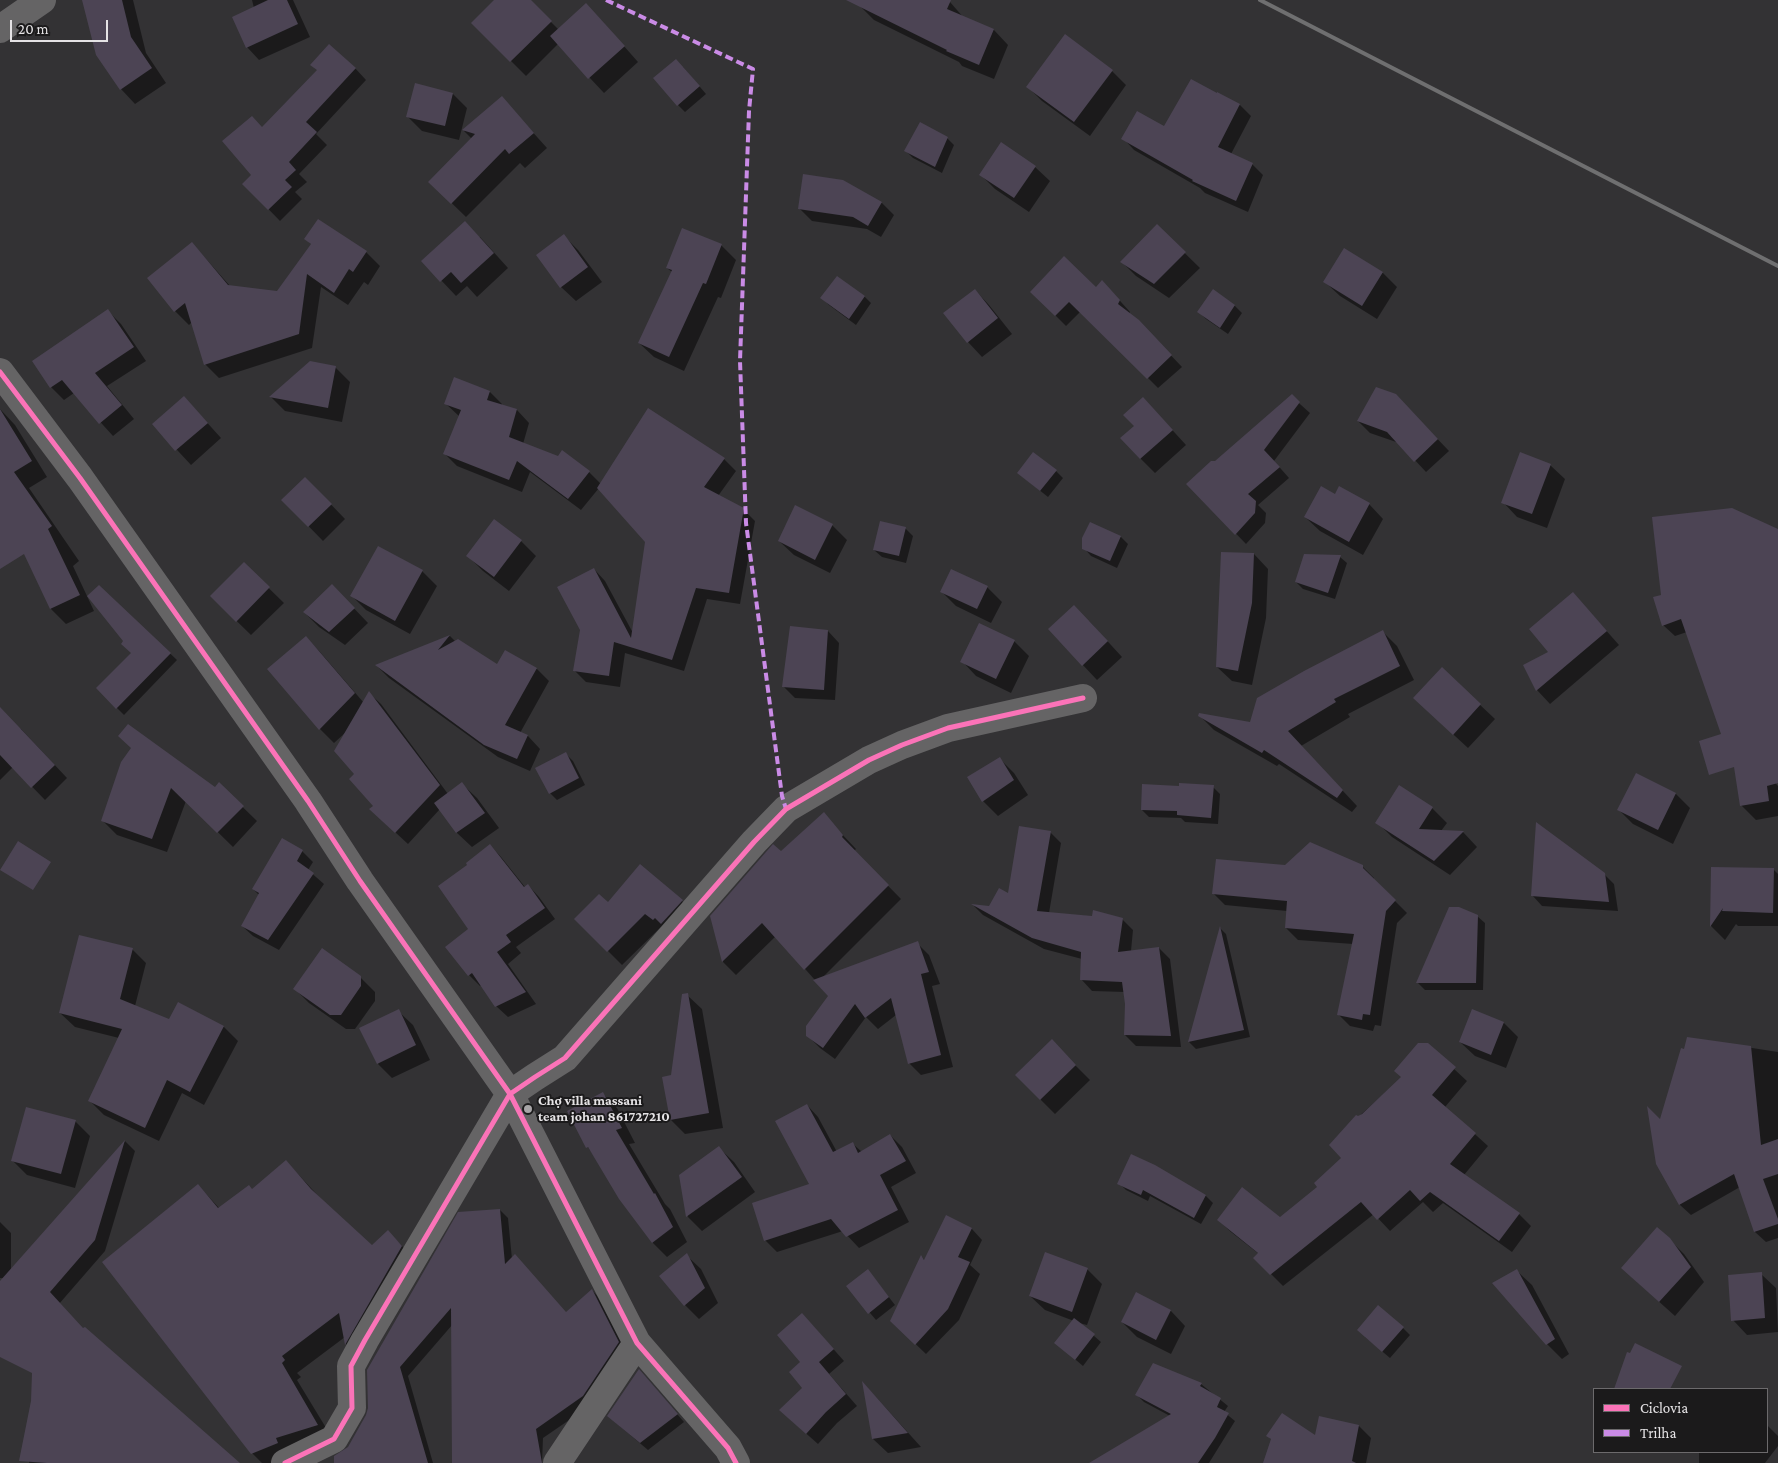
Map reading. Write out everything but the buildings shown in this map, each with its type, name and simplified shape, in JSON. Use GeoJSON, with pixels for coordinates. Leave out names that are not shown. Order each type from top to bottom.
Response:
{"type":"FeatureCollection","features":[{"type":"Feature","properties":{"kind":"street"},"geometry":{"type":"LineString","coordinates":[[0,29],[42,0]]}},
{"type":"Feature","properties":{"kind":"street"},"geometry":{"type":"LineString","coordinates":[[0,372],[80,478],[308,801],[360,881],[510,1094],[637,1343],[728,1448],[736,1463]]}},
{"type":"Feature","properties":{"kind":"street"},"geometry":{"type":"LineString","coordinates":[[285,1463],[334,1439],[352,1408],[351,1366],[510,1094],[565,1058],[754,842],[786,809],[869,760],[938,731],[1084,698]]}},
{"type":"Feature","properties":{"kind":"street"},"geometry":{"type":"LineString","coordinates":[[558,1463],[637,1343]]}},
{"type":"Feature","properties":{"kind":"railway"},"geometry":{"type":"LineString","coordinates":[[1260,0],[1778,266]]}},
{"type":"Feature","properties":{"kind":"marked path"},"geometry":{"type":"LineString","coordinates":[[606,0],[753,69],[749,111],[740,361],[746,523],[782,796],[786,809]]}},
{"type":"Feature","properties":{"kind":"cycle path"},"geometry":{"type":"LineString","coordinates":[[0,372],[80,478],[308,801],[360,881],[510,1094],[637,1343],[728,1448],[736,1463]]}},
{"type":"Feature","properties":{"kind":"cycle path"},"geometry":{"type":"LineString","coordinates":[[285,1463],[334,1439],[352,1408],[351,1366],[510,1094],[565,1058],[754,842],[786,809],[869,760],[902,745],[948,728],[1083,698]]}},
{"type":"Feature","properties":{"kind":"place","name":"Chợ villa massani team johan 861727210"},"geometry":{"type":"Point","coordinates":[528,1109]}}]}
